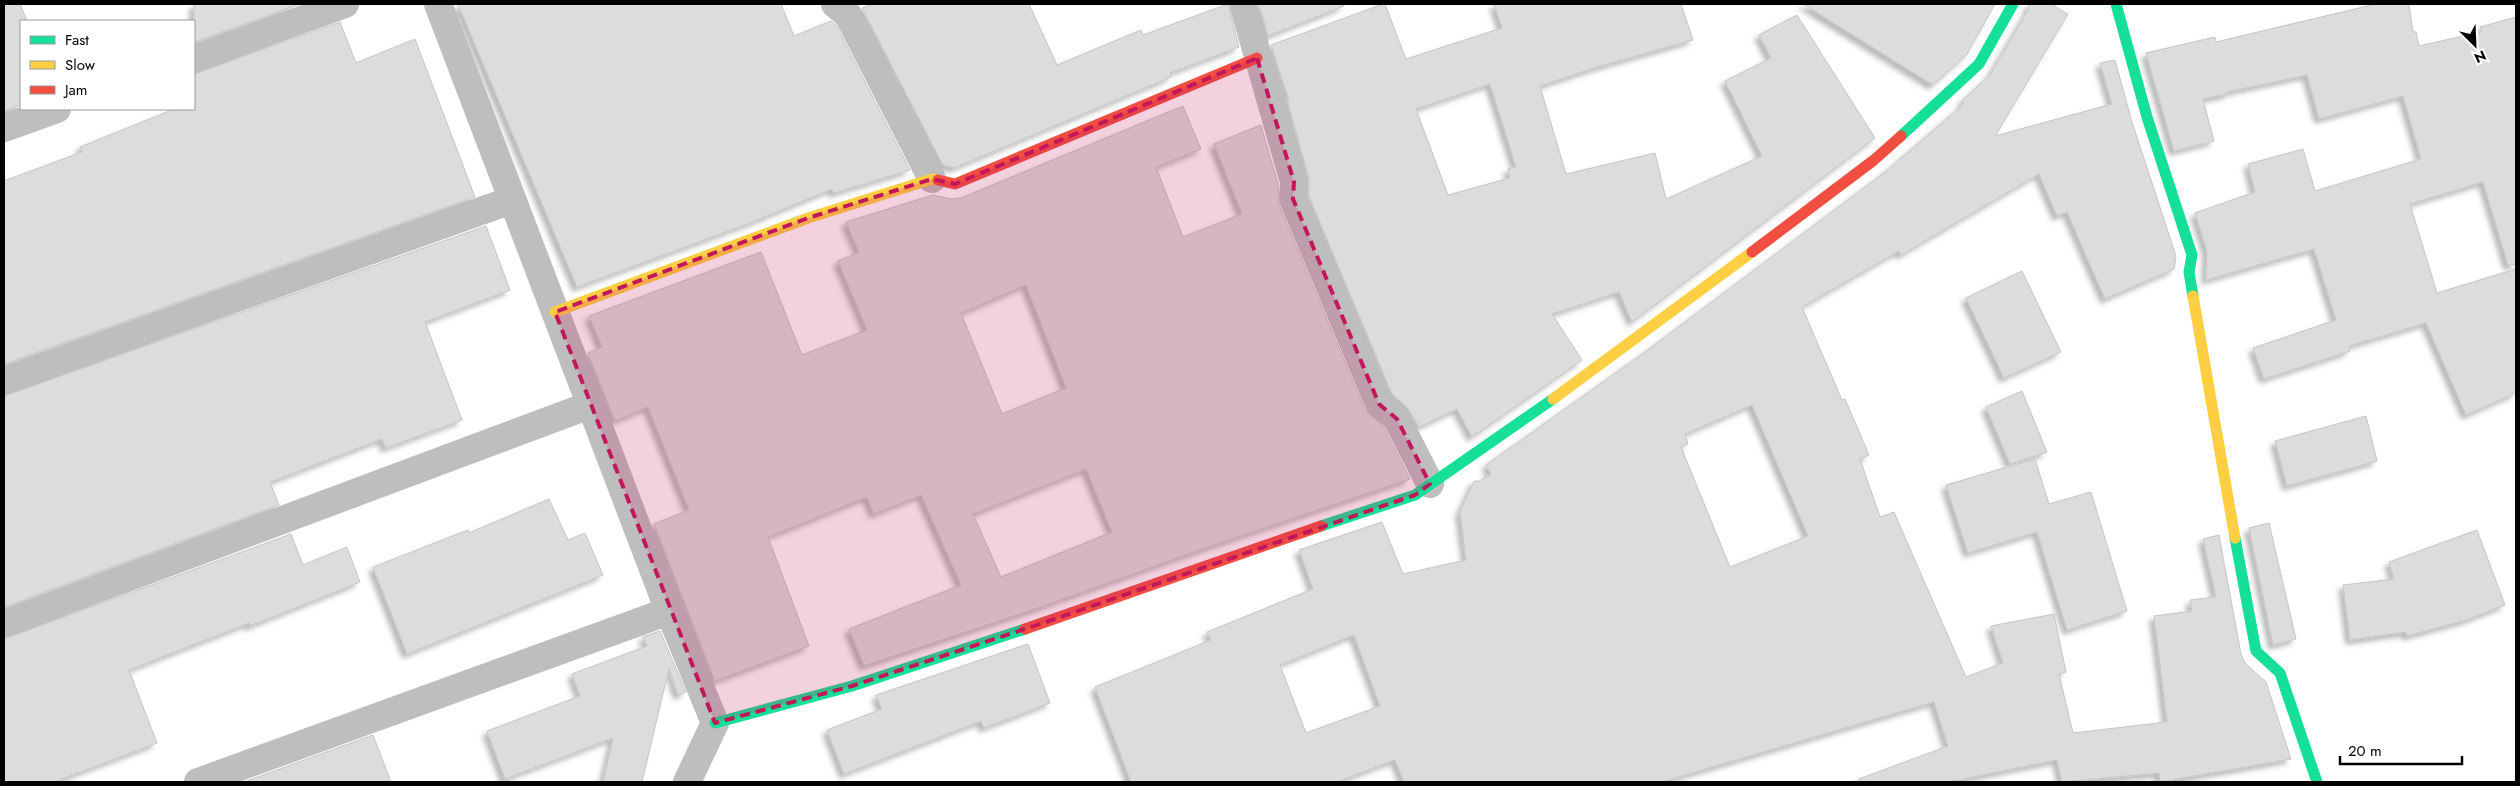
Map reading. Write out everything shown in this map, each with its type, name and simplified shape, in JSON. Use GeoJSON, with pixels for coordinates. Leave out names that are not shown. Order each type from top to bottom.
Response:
{"type":"FeatureCollection","features":[{"type":"Feature","properties":{"kind":"street"},"geometry":{"type":"LineString","coordinates":[[195,59],[345,4]]}},
{"type":"Feature","properties":{"kind":"street"},"geometry":{"type":"LineString","coordinates":[[438,4],[669,611],[715,723],[687,782]]}},
{"type":"Feature","properties":{"kind":"street"},"geometry":{"type":"LineString","coordinates":[[835,4],[848,15],[932,179]]}},
{"type":"Feature","properties":{"kind":"street"},"geometry":{"type":"LineString","coordinates":[[1243,4],[1294,182],[1292,199],[1379,404],[1397,419],[1430,484]]}},
{"type":"Feature","properties":{"kind":"street"},"geometry":{"type":"LineString","coordinates":[[715,723],[852,686],[1043,623],[1216,561],[1416,496],[1430,484],[1590,373],[1874,160],[1979,64],[2013,4]]}},
{"type":"Feature","properties":{"kind":"street"},"geometry":{"type":"LineString","coordinates":[[2116,4],[2147,117],[2192,255],[2189,272],[2256,651],[2280,673],[2316,782]]}},
{"type":"Feature","properties":{"kind":"street"},"geometry":{"type":"LineString","coordinates":[[555,312],[808,218],[932,179],[955,184],[1257,58]]}},
{"type":"Feature","properties":{"kind":"street"},"geometry":{"type":"LineString","coordinates":[[4,128],[54,110]]}},
{"type":"Feature","properties":{"kind":"street"},"geometry":{"type":"LineString","coordinates":[[4,380],[512,200]]}},
{"type":"Feature","properties":{"kind":"street"},"geometry":{"type":"LineString","coordinates":[[4,624],[590,405]]}},
{"type":"Feature","properties":{"kind":"street"},"geometry":{"type":"LineString","coordinates":[[198,782],[669,611]]}},
{"type":"Feature","properties":{"kind":"highlighted area"},"geometry":{"type":"Polygon","coordinates":[[[1257,58],[1294,182],[1293,199],[1379,404],[1397,419],[1430,484],[1415,495],[1043,623],[852,686],[715,723],[555,312],[808,218],[932,179],[955,184],[1257,58]]]}},
{"type":"Feature","properties":{"kind":"building"},"geometry":{"type":"Polygon","coordinates":[[[4,4],[20,4],[27,20],[20,20],[20,105],[4,111],[4,4]]]}},
{"type":"Feature","properties":{"kind":"building"},"geometry":{"type":"Polygon","coordinates":[[[194,4],[300,4],[195,42],[194,4]]]}},
{"type":"Feature","properties":{"kind":"building"},"geometry":{"type":"Polygon","coordinates":[[[458,4],[781,4],[794,36],[831,21],[836,25],[910,170],[834,193],[832,189],[750,223],[577,287],[458,4]]]}},
{"type":"Feature","properties":{"kind":"building"},"geometry":{"type":"Polygon","coordinates":[[[873,4],[1029,4],[1057,65],[1141,30],[1143,35],[1228,4],[1239,47],[1170,73],[1171,77],[954,168],[943,165],[862,8],[873,4]]]}},
{"type":"Feature","properties":{"kind":"building"},"geometry":{"type":"Polygon","coordinates":[[[1259,4],[1343,4],[1344,6],[1268,36],[1259,4]]]}},
{"type":"Feature","properties":{"kind":"building"},"geometry":{"type":"Polygon","coordinates":[[[1383,4],[1385,4],[1406,59],[1502,28],[1494,4],[1681,4],[1693,40],[1594,68],[1540,86],[1566,174],[1655,153],[1666,199],[1762,156],[1725,81],[1771,58],[1759,35],[1797,15],[1875,138],[1632,322],[1619,292],[1552,314],[1582,360],[1472,437],[1457,409],[1419,427],[1407,407],[1392,394],[1309,196],[1309,178],[1287,100],[1289,100],[1271,45],[1383,4]],[[1490,84],[1416,109],[1448,195],[1510,178],[1508,169],[1516,167],[1490,84]]]}},
{"type":"Feature","properties":{"kind":"building"},"geometry":{"type":"Polygon","coordinates":[[[1803,4],[1995,4],[1967,54],[1933,85],[1803,4]]]}},
{"type":"Feature","properties":{"kind":"building"},"geometry":{"type":"Polygon","coordinates":[[[2029,4],[2051,4],[2068,14],[1995,136],[2112,104],[2100,63],[2115,60],[2132,122],[2176,256],[2174,269],[2105,299],[2067,212],[2057,216],[2039,174],[1901,255],[1899,251],[1802,307],[1842,400],[1845,399],[1869,455],[1860,459],[1880,517],[1894,512],[1966,677],[2003,663],[1991,626],[2054,614],[2066,672],[2059,674],[2073,733],[2167,722],[2154,616],[2192,611],[2190,600],[2216,597],[2203,539],[2219,535],[2241,654],[2245,663],[2266,682],[2291,759],[2160,782],[2159,773],[2062,782],[2057,760],[1948,782],[1860,782],[1859,779],[1948,746],[1934,702],[1661,782],[1404,782],[1395,760],[1337,782],[1131,782],[1095,687],[1211,640],[1207,632],[1313,589],[1299,550],[1382,522],[1403,574],[1466,560],[1460,512],[1474,481],[1480,481],[1491,474],[1486,465],[1645,352],[1885,172],[1964,104],[1961,102],[1990,75],[2027,12],[2029,4]],[[1752,405],[1685,434],[1688,444],[1681,447],[1730,567],[1808,536],[1752,405]],[[1354,635],[1280,665],[1306,733],[1380,706],[1354,635]]]}},
{"type":"Feature","properties":{"kind":"building"},"geometry":{"type":"Polygon","coordinates":[[[2376,4],[2409,4],[2413,32],[2416,32],[2419,46],[2481,32],[2480,27],[2516,17],[2516,264],[2508,265],[2483,182],[2410,204],[2437,293],[2516,269],[2516,393],[2466,415],[2426,323],[2349,346],[2350,351],[2264,379],[2253,348],[2336,320],[2314,249],[2206,280],[2207,251],[2195,213],[2255,192],[2248,164],[2303,149],[2315,191],[2421,159],[2403,96],[2319,119],[2307,75],[2227,92],[2228,94],[2203,99],[2214,141],[2174,151],[2146,53],[2215,37],[2216,42],[2376,4]]]}},
{"type":"Feature","properties":{"kind":"building"},"geometry":{"type":"Polygon","coordinates":[[[340,22],[356,63],[415,39],[475,197],[4,364],[4,181],[82,152],[80,147],[172,110],[195,110],[195,74],[340,22]]]}},
{"type":"Feature","properties":{"kind":"building"},"geometry":{"type":"Polygon","coordinates":[[[1183,106],[1201,149],[1156,167],[1183,237],[1242,214],[1214,144],[1261,125],[1278,184],[1279,205],[1365,410],[1385,429],[1410,479],[1211,546],[1038,608],[864,666],[849,629],[961,585],[921,495],[874,514],[867,497],[768,537],[809,646],[715,681],[654,524],[689,510],[648,407],[615,421],[588,353],[602,347],[589,316],[761,252],[802,355],[867,330],[838,261],[859,252],[846,222],[933,195],[952,199],[961,198],[1183,106]],[[1026,285],[961,313],[1002,414],[1066,388],[1026,285]],[[1086,469],[973,514],[1001,577],[1112,532],[1086,469]]]}},
{"type":"Feature","properties":{"kind":"building"},"geometry":{"type":"Polygon","coordinates":[[[486,226],[510,290],[425,322],[462,420],[386,448],[382,439],[270,482],[279,505],[4,607],[4,396],[486,226]]]}},
{"type":"Feature","properties":{"kind":"building"},"geometry":{"type":"Polygon","coordinates":[[[2022,271],[2061,352],[2004,378],[1966,298],[2022,271]]]}},
{"type":"Feature","properties":{"kind":"building"},"geometry":{"type":"Polygon","coordinates":[[[2022,391],[2047,452],[2010,464],[1986,407],[2022,391]]]}},
{"type":"Feature","properties":{"kind":"building"},"geometry":{"type":"Polygon","coordinates":[[[2366,416],[2377,461],[2287,486],[2275,441],[2366,416]]]}},
{"type":"Feature","properties":{"kind":"building"},"geometry":{"type":"Polygon","coordinates":[[[2035,459],[2049,504],[2091,492],[2127,611],[2067,630],[2037,532],[1968,553],[1946,485],[2035,459]]]}},
{"type":"Feature","properties":{"kind":"building"},"geometry":{"type":"Polygon","coordinates":[[[549,499],[568,540],[585,533],[603,575],[407,654],[373,567],[468,530],[469,533],[549,499]]]}},
{"type":"Feature","properties":{"kind":"building"},"geometry":{"type":"Polygon","coordinates":[[[2269,523],[2296,639],[2273,645],[2249,528],[2269,523]]]}},
{"type":"Feature","properties":{"kind":"building"},"geometry":{"type":"Polygon","coordinates":[[[2477,530],[2505,605],[2466,620],[2407,636],[2406,632],[2350,640],[2343,585],[2394,579],[2389,562],[2477,530]]]}},
{"type":"Feature","properties":{"kind":"building"},"geometry":{"type":"Polygon","coordinates":[[[291,534],[303,565],[347,547],[360,582],[250,626],[249,623],[129,670],[157,743],[54,782],[4,782],[4,639],[291,534]]]}},
{"type":"Feature","properties":{"kind":"building"},"geometry":{"type":"Polygon","coordinates":[[[660,631],[686,692],[678,695],[669,668],[642,782],[603,782],[613,738],[505,779],[487,731],[580,696],[572,674],[647,646],[643,637],[660,631]]]}},
{"type":"Feature","properties":{"kind":"building"},"geometry":{"type":"Polygon","coordinates":[[[1028,644],[1050,703],[984,728],[981,721],[844,774],[827,730],[882,709],[876,695],[1028,644]]]}},
{"type":"Feature","properties":{"kind":"building"},"geometry":{"type":"Polygon","coordinates":[[[373,735],[391,782],[244,782],[373,735]]]}},
{"type":"Feature","properties":{"kind":"traffic: fast"},"geometry":{"type":"LineString","coordinates":[[1901,136],[1979,64],[2013,4]]}},
{"type":"Feature","properties":{"kind":"traffic: fast"},"geometry":{"type":"LineString","coordinates":[[2116,4],[2147,117],[2192,255],[2189,272],[2193,296]]}},
{"type":"Feature","properties":{"kind":"traffic: fast"},"geometry":{"type":"LineString","coordinates":[[1321,526],[1415,495],[1553,399]]}},
{"type":"Feature","properties":{"kind":"traffic: fast"},"geometry":{"type":"LineString","coordinates":[[2235,538],[2256,651],[2280,673],[2317,782]]}},
{"type":"Feature","properties":{"kind":"traffic: fast"},"geometry":{"type":"LineString","coordinates":[[715,723],[852,686],[1025,629]]}},
{"type":"Feature","properties":{"kind":"traffic: slow"},"geometry":{"type":"LineString","coordinates":[[555,312],[808,218],[932,179],[938,180]]}},
{"type":"Feature","properties":{"kind":"traffic: slow"},"geometry":{"type":"LineString","coordinates":[[1553,399],[1752,252]]}},
{"type":"Feature","properties":{"kind":"traffic: slow"},"geometry":{"type":"LineString","coordinates":[[2193,296],[2235,538]]}},
{"type":"Feature","properties":{"kind":"traffic: jam"},"geometry":{"type":"LineString","coordinates":[[938,180],[955,184],[1257,58]]}},
{"type":"Feature","properties":{"kind":"traffic: jam"},"geometry":{"type":"LineString","coordinates":[[1752,252],[1874,160],[1901,136]]}},
{"type":"Feature","properties":{"kind":"traffic: jam"},"geometry":{"type":"LineString","coordinates":[[1025,629],[1321,526]]}}]}
